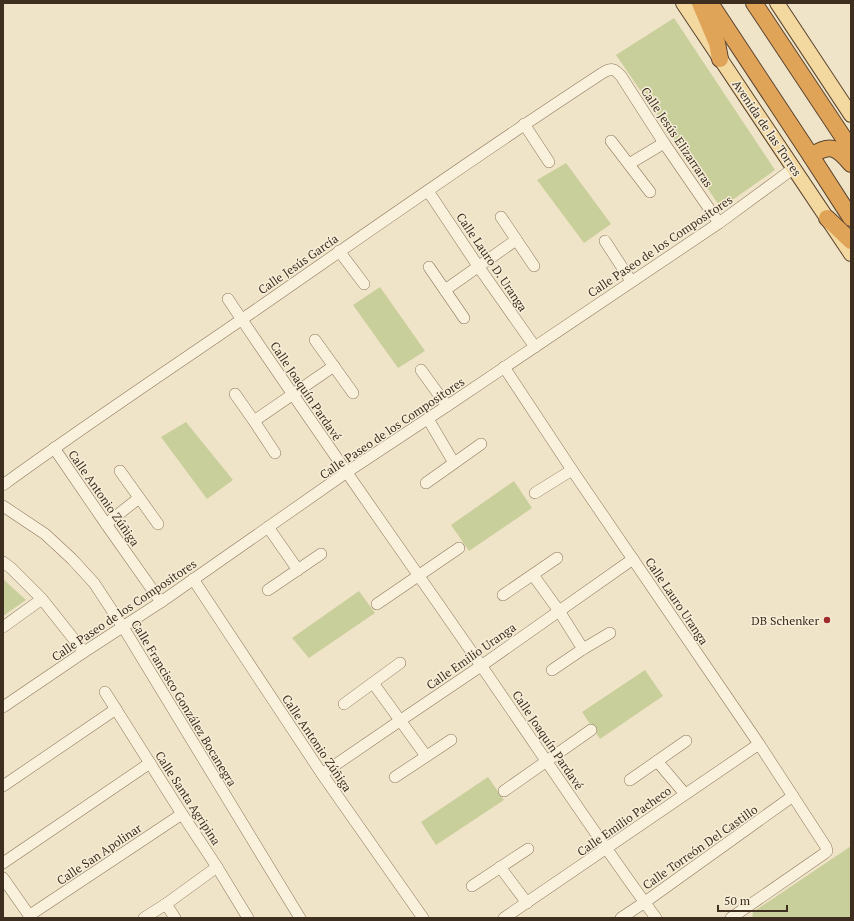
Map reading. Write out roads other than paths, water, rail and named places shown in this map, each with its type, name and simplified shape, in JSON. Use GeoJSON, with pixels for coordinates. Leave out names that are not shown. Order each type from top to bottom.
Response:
{"type":"FeatureCollection","features":[{"type":"Feature","properties":{"kind":"highway"},"geometry":{"type":"LineString","coordinates":[[700,3],[717,43],[720,59]]}},
{"type":"Feature","properties":{"kind":"highway","name":"Avenida de las Torres"},"geometry":{"type":"LineString","coordinates":[[710,3],[851,218]]}},
{"type":"Feature","properties":{"kind":"highway"},"geometry":{"type":"LineString","coordinates":[[754,3],[851,149]]}},
{"type":"Feature","properties":{"kind":"highway"},"geometry":{"type":"LineString","coordinates":[[823,107],[836,112],[851,129]]}},
{"type":"Feature","properties":{"kind":"highway"},"geometry":{"type":"LineString","coordinates":[[811,156],[819,151],[831,148],[838,150],[851,164]]}},
{"type":"Feature","properties":{"kind":"highway"},"geometry":{"type":"LineString","coordinates":[[827,218],[851,241]]}},
{"type":"Feature","properties":{"kind":"main road","name":"Avenida de las Torres"},"geometry":{"type":"LineString","coordinates":[[683,3],[851,254]]}},
{"type":"Feature","properties":{"kind":"main road"},"geometry":{"type":"LineString","coordinates":[[777,3],[851,115]]}},
{"type":"Feature","properties":{"kind":"street","name":"Calle Jesús García"},"geometry":{"type":"LineString","coordinates":[[3,485],[54,448],[524,124],[604,72],[611,69]]}},
{"type":"Feature","properties":{"kind":"street","name":"Calle Jesús Elizarraras"},"geometry":{"type":"LineString","coordinates":[[611,69],[621,76],[664,143],[719,223]]}},
{"type":"Feature","properties":{"kind":"street"},"geometry":{"type":"LineString","coordinates":[[524,124],[550,162]]}},
{"type":"Feature","properties":{"kind":"street"},"geometry":{"type":"LineString","coordinates":[[612,141],[650,192]]}},
{"type":"Feature","properties":{"kind":"street"},"geometry":{"type":"LineString","coordinates":[[628,164],[664,143]]}},
{"type":"Feature","properties":{"kind":"street","name":"Calle Paseo de los Compositores"},"geometry":{"type":"LineString","coordinates":[[3,707],[161,602],[347,472],[719,223],[794,168]]}},
{"type":"Feature","properties":{"kind":"street","name":"Calle Lauro D. Uranga"},"geometry":{"type":"LineString","coordinates":[[428,190],[478,266],[535,347]]}},
{"type":"Feature","properties":{"kind":"street"},"geometry":{"type":"LineString","coordinates":[[502,217],[534,266]]}},
{"type":"Feature","properties":{"kind":"street"},"geometry":{"type":"LineString","coordinates":[[445,290],[516,240]]}},
{"type":"Feature","properties":{"kind":"street"},"geometry":{"type":"LineString","coordinates":[[605,241],[631,281]]}},
{"type":"Feature","properties":{"kind":"street"},"geometry":{"type":"LineString","coordinates":[[339,251],[364,284]]}},
{"type":"Feature","properties":{"kind":"street"},"geometry":{"type":"LineString","coordinates":[[429,267],[464,318]]}},
{"type":"Feature","properties":{"kind":"street","name":"Calle Joaquín Pardavé"},"geometry":{"type":"LineString","coordinates":[[228,299],[292,394],[547,761],[606,849],[656,918]]}},
{"type":"Feature","properties":{"kind":"street"},"geometry":{"type":"LineString","coordinates":[[315,340],[353,393]]}},
{"type":"Feature","properties":{"kind":"street"},"geometry":{"type":"LineString","coordinates":[[254,420],[334,366]]}},
{"type":"Feature","properties":{"kind":"street","name":"Calle Lauro Uranga"},"geometry":{"type":"LineString","coordinates":[[504,368],[825,844],[827,851],[823,855],[738,916]]}},
{"type":"Feature","properties":{"kind":"street"},"geometry":{"type":"LineString","coordinates":[[421,370],[447,406]]}},
{"type":"Feature","properties":{"kind":"street"},"geometry":{"type":"LineString","coordinates":[[235,394],[275,453]]}},
{"type":"Feature","properties":{"kind":"street"},"geometry":{"type":"LineString","coordinates":[[428,419],[454,463]]}},
{"type":"Feature","properties":{"kind":"street"},"geometry":{"type":"LineString","coordinates":[[426,483],[481,444]]}},
{"type":"Feature","properties":{"kind":"street","name":"Calle Antonio Zúñiga"},"geometry":{"type":"LineString","coordinates":[[54,448],[161,602]]}},
{"type":"Feature","properties":{"kind":"street"},"geometry":{"type":"LineString","coordinates":[[535,493],[572,470]]}},
{"type":"Feature","properties":{"kind":"street"},"geometry":{"type":"LineString","coordinates":[[120,471],[158,524]]}},
{"type":"Feature","properties":{"kind":"street"},"geometry":{"type":"LineString","coordinates":[[106,524],[139,498]]}},
{"type":"Feature","properties":{"kind":"street","name":"Calle Francisco González Bocanegra"},"geometry":{"type":"LineString","coordinates":[[3,506],[45,534],[72,559],[94,583],[123,627],[300,918]]}},
{"type":"Feature","properties":{"kind":"street"},"geometry":{"type":"LineString","coordinates":[[268,527],[298,570]]}},
{"type":"Feature","properties":{"kind":"street"},"geometry":{"type":"LineString","coordinates":[[377,604],[459,548]]}},
{"type":"Feature","properties":{"kind":"street"},"geometry":{"type":"LineString","coordinates":[[268,590],[321,554]]}},
{"type":"Feature","properties":{"kind":"street"},"geometry":{"type":"LineString","coordinates":[[503,596],[557,558]]}},
{"type":"Feature","properties":{"kind":"street","name":"Calle Emilio Uranga"},"geometry":{"type":"LineString","coordinates":[[322,774],[481,666],[633,559]]}},
{"type":"Feature","properties":{"kind":"street"},"geometry":{"type":"LineString","coordinates":[[3,562],[11,568],[42,600],[84,652]]}},
{"type":"Feature","properties":{"kind":"street"},"geometry":{"type":"LineString","coordinates":[[533,575],[559,611],[583,649]]}},
{"type":"Feature","properties":{"kind":"street","name":"Calle Antonio Zúñiga"},"geometry":{"type":"LineString","coordinates":[[193,579],[322,774],[423,918]]}},
{"type":"Feature","properties":{"kind":"street"},"geometry":{"type":"LineString","coordinates":[[3,627],[42,600]]}},
{"type":"Feature","properties":{"kind":"street"},"geometry":{"type":"LineString","coordinates":[[552,670],[610,633]]}},
{"type":"Feature","properties":{"kind":"street"},"geometry":{"type":"LineString","coordinates":[[344,704],[400,663]]}},
{"type":"Feature","properties":{"kind":"street"},"geometry":{"type":"LineString","coordinates":[[373,683],[426,756]]}},
{"type":"Feature","properties":{"kind":"street","name":"Calle Santa Agripina"},"geometry":{"type":"LineString","coordinates":[[105,692],[248,918]]}},
{"type":"Feature","properties":{"kind":"street"},"geometry":{"type":"LineString","coordinates":[[3,786],[116,709]]}},
{"type":"Feature","properties":{"kind":"street"},"geometry":{"type":"LineString","coordinates":[[504,791],[591,730]]}},
{"type":"Feature","properties":{"kind":"street"},"geometry":{"type":"LineString","coordinates":[[395,778],[451,740]]}},
{"type":"Feature","properties":{"kind":"street"},"geometry":{"type":"LineString","coordinates":[[630,780],[686,741]]}},
{"type":"Feature","properties":{"kind":"street","name":"Calle Emilio Pacheco"},"geometry":{"type":"LineString","coordinates":[[504,918],[759,744]]}},
{"type":"Feature","properties":{"kind":"street"},"geometry":{"type":"LineString","coordinates":[[657,761],[685,794]]}},
{"type":"Feature","properties":{"kind":"street"},"geometry":{"type":"LineString","coordinates":[[3,863],[150,763]]}},
{"type":"Feature","properties":{"kind":"street","name":"Calle Torreón Del Castillo"},"geometry":{"type":"LineString","coordinates":[[621,918],[794,796]]}},
{"type":"Feature","properties":{"kind":"street","name":"Calle San Apolinar"},"geometry":{"type":"LineString","coordinates":[[30,917],[182,814]]}},
{"type":"Feature","properties":{"kind":"street"},"geometry":{"type":"LineString","coordinates":[[472,886],[528,849]]}},
{"type":"Feature","properties":{"kind":"street"},"geometry":{"type":"LineString","coordinates":[[144,918],[217,867]]}},
{"type":"Feature","properties":{"kind":"street"},"geometry":{"type":"LineString","coordinates":[[500,867],[527,903]]}},
{"type":"Feature","properties":{"kind":"street"},"geometry":{"type":"LineString","coordinates":[[3,878],[30,917]]}},
{"type":"Feature","properties":{"kind":"street"},"geometry":{"type":"LineString","coordinates":[[166,904],[175,918]]}},
{"type":"Feature","properties":{"kind":"place","name":"DB Schenker"},"geometry":{"type":"Point","coordinates":[827,620]}}]}
